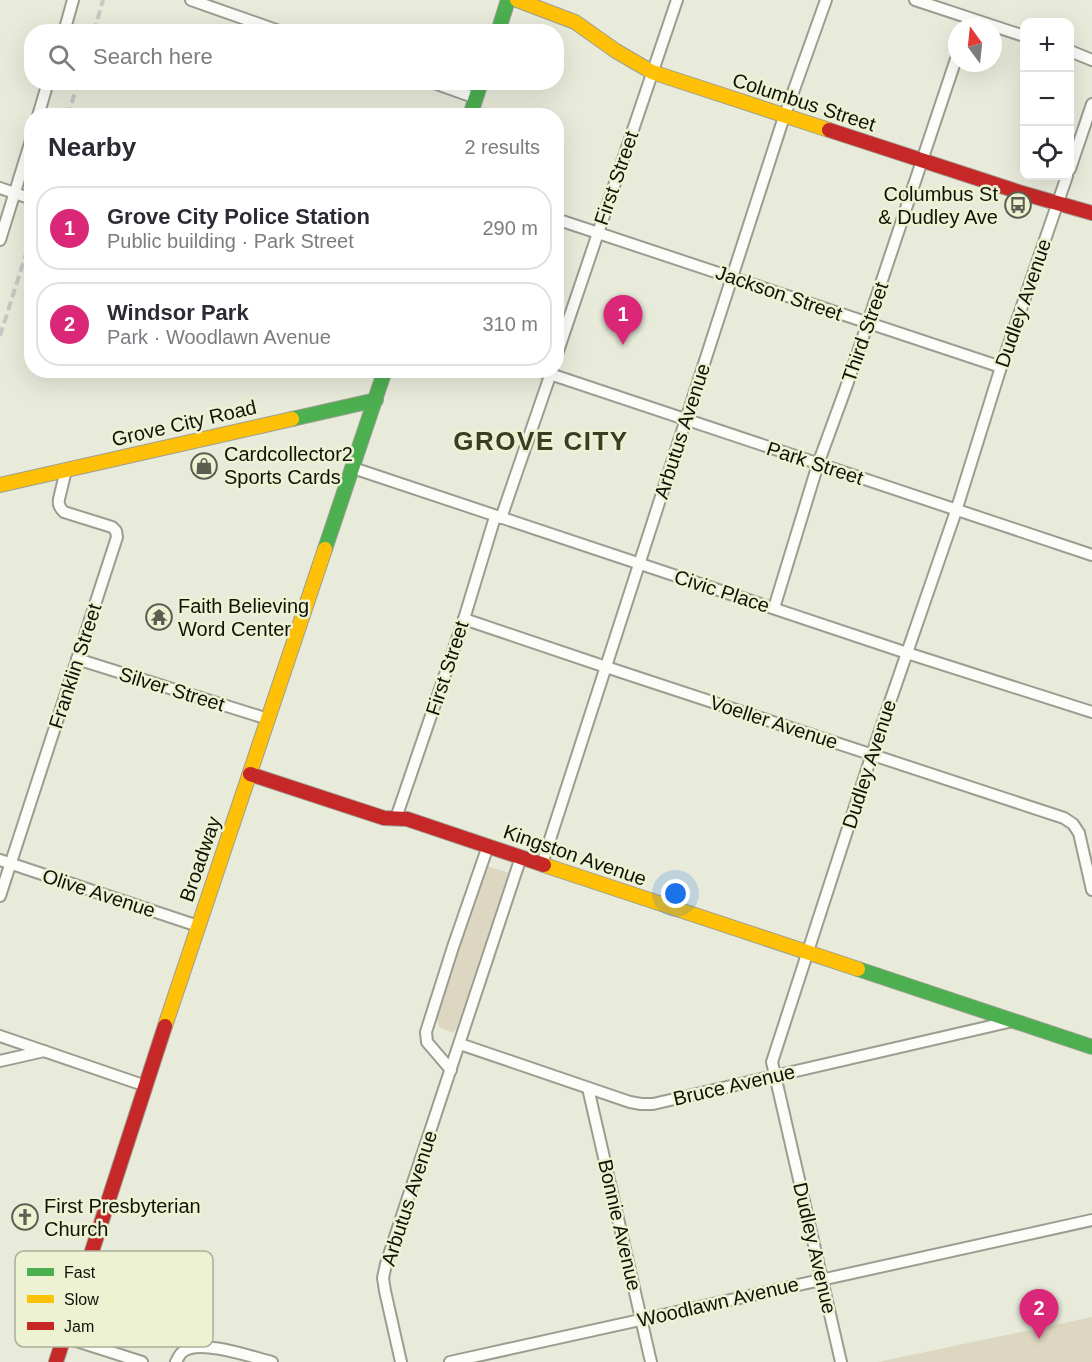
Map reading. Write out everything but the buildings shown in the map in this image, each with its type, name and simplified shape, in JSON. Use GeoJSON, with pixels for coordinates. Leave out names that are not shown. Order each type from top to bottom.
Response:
{"type":"FeatureCollection","features":[{"type":"Feature","properties":{"kind":"main road"},"geometry":{"type":"LineString","coordinates":[[500,24],[508,0]]}},
{"type":"Feature","properties":{"kind":"main road","name":"Columbus Street"},"geometry":{"type":"LineString","coordinates":[[517,0],[575,22],[652,72],[922,161],[1092,213]]}},
{"type":"Feature","properties":{"kind":"main road"},"geometry":{"type":"LineString","coordinates":[[473,108],[478,90]]}},
{"type":"Feature","properties":{"kind":"main road","name":"Broadway"},"geometry":{"type":"LineString","coordinates":[[92,1251],[198,926],[383,378]]}},
{"type":"Feature","properties":{"kind":"main road","name":"Grove City Road"},"geometry":{"type":"LineString","coordinates":[[0,485],[376,400]]}},
{"type":"Feature","properties":{"kind":"main road","name":"Kingston Avenue"},"geometry":{"type":"LineString","coordinates":[[250,774],[384,818],[407,819],[1092,1047]]}},
{"type":"Feature","properties":{"kind":"main road","name":"Broadway"},"geometry":{"type":"LineString","coordinates":[[56,1362],[61,1347]]}},
{"type":"Feature","properties":{"kind":"street"},"geometry":{"type":"LineString","coordinates":[[66,24],[73,0]]}},
{"type":"Feature","properties":{"kind":"street"},"geometry":{"type":"LineString","coordinates":[[191,0],[259,24]]}},
{"type":"Feature","properties":{"kind":"street","name":"First Street"},"geometry":{"type":"LineString","coordinates":[[564,333],[677,0]]}},
{"type":"Feature","properties":{"kind":"street","name":"Arbutus Avenue"},"geometry":{"type":"LineString","coordinates":[[542,864],[781,126],[826,0]]}},
{"type":"Feature","properties":{"kind":"street"},"geometry":{"type":"LineString","coordinates":[[915,0],[956,18]]}},
{"type":"Feature","properties":{"kind":"street"},"geometry":{"type":"LineString","coordinates":[[1002,31],[1020,35]]}},
{"type":"Feature","properties":{"kind":"street"},"geometry":{"type":"LineString","coordinates":[[1074,53],[1092,60]]}},
{"type":"Feature","properties":{"kind":"street","name":"Third Street"},"geometry":{"type":"LineString","coordinates":[[774,608],[819,465],[952,72]]}},
{"type":"Feature","properties":{"kind":"street"},"geometry":{"type":"LineString","coordinates":[[40,108],[46,90]]}},
{"type":"Feature","properties":{"kind":"street"},"geometry":{"type":"LineString","coordinates":[[454,90],[476,98]]}},
{"type":"Feature","properties":{"kind":"street"},"geometry":{"type":"LineString","coordinates":[[1074,158],[1092,105]]}},
{"type":"Feature","properties":{"kind":"street"},"geometry":{"type":"LineString","coordinates":[[0,240],[24,162]]}},
{"type":"Feature","properties":{"kind":"street","name":"Dudley Avenue"},"geometry":{"type":"LineString","coordinates":[[841,1362],[772,1062],[872,754],[956,511],[1001,367],[1066,180]]}},
{"type":"Feature","properties":{"kind":"street"},"geometry":{"type":"LineString","coordinates":[[0,188],[24,196]]}},
{"type":"Feature","properties":{"kind":"street","name":"Jackson Street"},"geometry":{"type":"LineString","coordinates":[[564,222],[1001,367]]}},
{"type":"Feature","properties":{"kind":"street","name":"First Street"},"geometry":{"type":"LineString","coordinates":[[396,818],[498,517],[549,378]]}},
{"type":"Feature","properties":{"kind":"street","name":"Park Street"},"geometry":{"type":"LineString","coordinates":[[564,378],[1092,555]]}},
{"type":"Feature","properties":{"kind":"street","name":"Civic Place"},"geometry":{"type":"LineString","coordinates":[[353,468],[907,653],[1092,712]]}},
{"type":"Feature","properties":{"kind":"street","name":"Franklin Street"},"geometry":{"type":"LineString","coordinates":[[0,896],[117,537],[112,527],[60,509],[58,504],[66,470]]}},
{"type":"Feature","properties":{"kind":"street","name":"Voeller Avenue"},"geometry":{"type":"LineString","coordinates":[[464,619],[1065,818],[1079,833],[1092,890]]}},
{"type":"Feature","properties":{"kind":"street","name":"Silver Street"},"geometry":{"type":"LineString","coordinates":[[77,659],[268,719]]}},
{"type":"Feature","properties":{"kind":"street"},"geometry":{"type":"LineString","coordinates":[[451,1070],[427,1042],[426,1032],[488,846]]}},
{"type":"Feature","properties":{"kind":"street","name":"Arbutus Avenue"},"geometry":{"type":"LineString","coordinates":[[401,1362],[385,1292],[383,1278],[386,1264],[522,857]]}},
{"type":"Feature","properties":{"kind":"street","name":"Olive Avenue"},"geometry":{"type":"LineString","coordinates":[[0,860],[198,926]]}},
{"type":"Feature","properties":{"kind":"street","name":"Bruce Avenue"},"geometry":{"type":"LineString","coordinates":[[460,1044],[588,1088],[641,1104],[653,1104],[1014,1021]]}},
{"type":"Feature","properties":{"kind":"street"},"geometry":{"type":"LineString","coordinates":[[0,1036],[146,1086]]}},
{"type":"Feature","properties":{"kind":"street"},"geometry":{"type":"LineString","coordinates":[[0,1061],[44,1051]]}},
{"type":"Feature","properties":{"kind":"street","name":"Bonnie Avenue"},"geometry":{"type":"LineString","coordinates":[[588,1088],[651,1362]]}},
{"type":"Feature","properties":{"kind":"street","name":"Woodlawn Avenue"},"geometry":{"type":"LineString","coordinates":[[450,1362],[488,1358],[642,1319],[1092,1220]]}},
{"type":"Feature","properties":{"kind":"street"},"geometry":{"type":"LineString","coordinates":[[95,1347],[142,1362]]}},
{"type":"Feature","properties":{"kind":"street"},"geometry":{"type":"LineString","coordinates":[[176,1362],[185,1350],[194,1347]]}},
{"type":"Feature","properties":{"kind":"street"},"geometry":{"type":"LineString","coordinates":[[213,1347],[272,1362]]}},
{"type":"Feature","properties":{"kind":"shaded area"},"geometry":{"type":"Polygon","coordinates":[[[487,866],[509,873],[453,1033],[439,1027],[436,1015],[487,866]]]}},
{"type":"Feature","properties":{"kind":"shaded area"},"geometry":{"type":"Polygon","coordinates":[[[1092,1317],[1092,1362],[878,1362],[1092,1317]]]}},
{"type":"Feature","properties":{"kind":"railway"},"geometry":{"type":"LineString","coordinates":[[96,24],[103,0]]}},
{"type":"Feature","properties":{"kind":"railway"},"geometry":{"type":"LineString","coordinates":[[70,108],[76,90]]}},
{"type":"Feature","properties":{"kind":"railway"},"geometry":{"type":"LineString","coordinates":[[0,336],[24,260]]}},
{"type":"Feature","properties":{"kind":"traffic: fast"},"geometry":{"type":"LineString","coordinates":[[500,24],[508,0]]}},
{"type":"Feature","properties":{"kind":"traffic: fast"},"geometry":{"type":"LineString","coordinates":[[473,108],[478,90]]}},
{"type":"Feature","properties":{"kind":"traffic: fast"},"geometry":{"type":"LineString","coordinates":[[325,549],[382,378]]}},
{"type":"Feature","properties":{"kind":"traffic: fast"},"geometry":{"type":"LineString","coordinates":[[292,419],[376,400]]}},
{"type":"Feature","properties":{"kind":"traffic: fast"},"geometry":{"type":"LineString","coordinates":[[858,969],[1092,1047]]}},
{"type":"Feature","properties":{"kind":"traffic: slow"},"geometry":{"type":"LineString","coordinates":[[517,0],[575,22],[616,51],[652,72],[829,130]]}},
{"type":"Feature","properties":{"kind":"traffic: slow"},"geometry":{"type":"LineString","coordinates":[[0,485],[292,419]]}},
{"type":"Feature","properties":{"kind":"traffic: slow"},"geometry":{"type":"LineString","coordinates":[[165,1026],[325,549]]}},
{"type":"Feature","properties":{"kind":"traffic: slow"},"geometry":{"type":"LineString","coordinates":[[544,865],[858,969]]}},
{"type":"Feature","properties":{"kind":"traffic: jam"},"geometry":{"type":"LineString","coordinates":[[829,130],[1022,193],[1092,213]]}},
{"type":"Feature","properties":{"kind":"traffic: jam"},"geometry":{"type":"LineString","coordinates":[[250,774],[384,818],[407,819],[544,865]]}},
{"type":"Feature","properties":{"kind":"traffic: jam"},"geometry":{"type":"LineString","coordinates":[[92,1251],[165,1026]]}},
{"type":"Feature","properties":{"kind":"traffic: jam"},"geometry":{"type":"LineString","coordinates":[[56,1362],[61,1347]]}},
{"type":"Feature","properties":{"kind":"place","name":"Columbus St & Dudley Ave"},"geometry":{"type":"Point","coordinates":[1018,205]}},
{"type":"Feature","properties":{"kind":"place","name":"Grove City Police Station"},"geometry":{"type":"Point","coordinates":[623,345]}},
{"type":"Feature","properties":{"kind":"place","name":"Cardcollector2 Sports Cards"},"geometry":{"type":"Point","coordinates":[204,466]}},
{"type":"Feature","properties":{"kind":"place","name":"Faith Believing Word Center"},"geometry":{"type":"Point","coordinates":[159,617]}},
{"type":"Feature","properties":{"kind":"place","name":"First Presbyterian Church"},"geometry":{"type":"Point","coordinates":[25,1217]}},
{"type":"Feature","properties":{"kind":"place","name":"Windsor Park"},"geometry":{"type":"Point","coordinates":[1039,1339]}},
{"type":"Feature","properties":{"kind":"district","name":"GROVE CITY"},"geometry":{"type":"Point","coordinates":[541,441]}}]}
